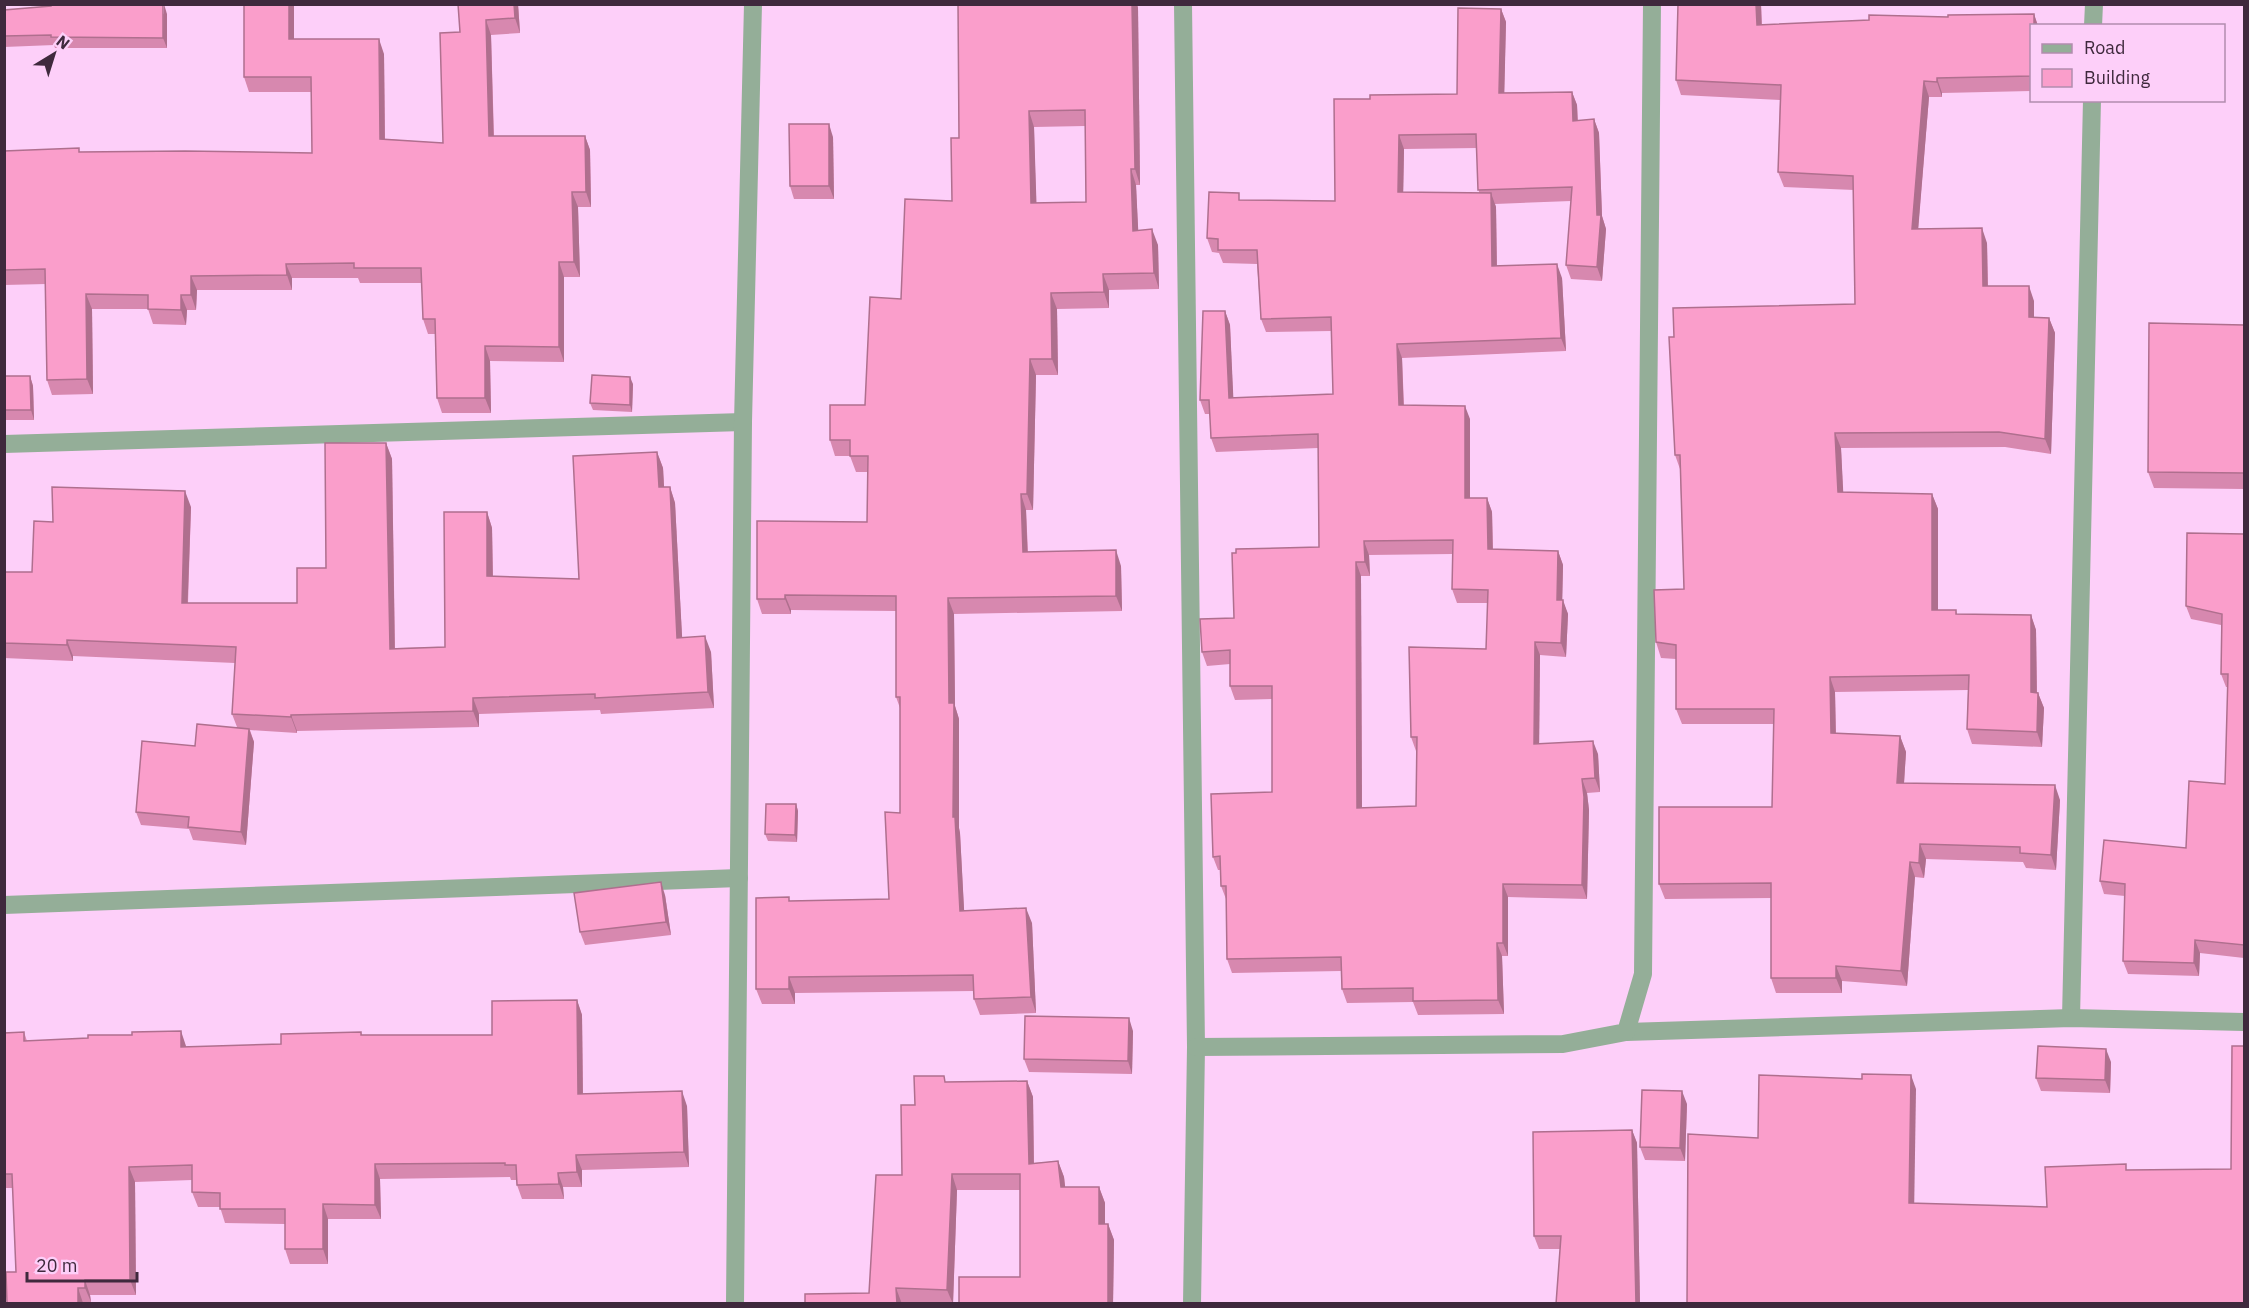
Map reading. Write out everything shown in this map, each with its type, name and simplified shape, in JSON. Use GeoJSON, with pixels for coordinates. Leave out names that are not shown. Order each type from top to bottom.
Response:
{"type":"FeatureCollection","features":[{"type":"Feature","properties":{"kind":"street"},"geometry":{"type":"LineString","coordinates":[[735,1304],[743,422],[753,4]]}},
{"type":"Feature","properties":{"kind":"street"},"geometry":{"type":"LineString","coordinates":[[1183,4],[1196,1047],[1192,1304]]}},
{"type":"Feature","properties":{"kind":"street"},"geometry":{"type":"LineString","coordinates":[[1626,1032],[1643,974],[1652,4]]}},
{"type":"Feature","properties":{"kind":"street"},"geometry":{"type":"LineString","coordinates":[[2093,24],[2094,4]]}},
{"type":"Feature","properties":{"kind":"street"},"geometry":{"type":"LineString","coordinates":[[2071,1018],[2092,102]]}},
{"type":"Feature","properties":{"kind":"street"},"geometry":{"type":"LineString","coordinates":[[4,444],[743,422]]}},
{"type":"Feature","properties":{"kind":"street"},"geometry":{"type":"LineString","coordinates":[[4,905],[739,878]]}},
{"type":"Feature","properties":{"kind":"street"},"geometry":{"type":"LineString","coordinates":[[1196,1047],[1563,1044],[1626,1032],[2071,1018],[2244,1022]]}},
{"type":"Feature","properties":{"kind":"building"},"geometry":{"type":"Polygon","coordinates":[[[51,4],[163,4],[163,38],[4,36],[4,10],[51,6],[51,4]]]}},
{"type":"Feature","properties":{"kind":"building"},"geometry":{"type":"Polygon","coordinates":[[[244,4],[289,4],[289,39],[379,39],[380,139],[443,143],[440,33],[460,32],[458,4],[514,4],[515,18],[486,20],[489,136],[585,136],[586,192],[572,192],[574,262],[559,262],[559,347],[485,346],[485,398],[437,398],[435,319],[423,319],[421,268],[354,268],[354,263],[286,264],[287,275],[191,276],[191,295],[181,295],[181,310],[148,309],[148,295],[86,294],[87,379],[47,380],[45,269],[4,270],[4,151],[79,148],[79,152],[312,153],[311,77],[244,77],[244,4]]]}},
{"type":"Feature","properties":{"kind":"building"},"geometry":{"type":"Polygon","coordinates":[[[958,4],[1132,4],[1135,169],[1131,169],[1133,231],[1152,229],[1154,273],[1103,274],[1104,292],[1051,293],[1052,359],[1030,359],[1027,494],[1021,494],[1023,552],[1116,550],[1116,596],[948,598],[949,703],[954,703],[953,817],[955,817],[960,911],[1026,908],[1031,997],[974,999],[973,975],[789,977],[789,989],[756,989],[756,898],[789,897],[789,901],[889,899],[885,812],[900,813],[900,697],[896,697],[896,596],[785,595],[785,599],[757,599],[757,521],[867,522],[868,456],[850,456],[850,440],[830,440],[830,405],[865,405],[870,297],[901,299],[905,199],[952,201],[951,138],[959,138],[958,4]],[[1085,110],[1029,111],[1031,203],[1086,202],[1085,110]]]}},
{"type":"Feature","properties":{"kind":"building"},"geometry":{"type":"Polygon","coordinates":[[[1678,4],[1756,4],[1757,25],[1869,20],[1869,15],[1948,17],[1948,15],[2034,14],[2034,24],[2030,24],[2030,76],[1937,78],[1937,82],[1924,81],[1912,229],[1982,228],[1983,286],[2029,286],[2029,317],[2049,318],[2045,439],[1999,432],[1835,433],[1838,492],[1932,494],[1932,610],[1956,610],[1956,614],[2031,615],[2031,692],[2038,693],[2037,732],[1967,729],[1969,675],[1830,677],[1831,733],[1900,736],[1897,783],[2055,785],[2051,855],[2020,853],[2020,847],[1920,844],[1919,863],[1910,862],[1901,971],[1836,966],[1836,978],[1771,978],[1771,883],[1659,884],[1659,807],[1772,807],[1774,709],[1676,709],[1676,645],[1656,642],[1654,590],[1684,589],[1680,455],[1675,455],[1669,337],[1674,337],[1673,308],[1855,304],[1853,176],[1778,172],[1781,85],[1676,80],[1678,4]]]}},
{"type":"Feature","properties":{"kind":"building"},"geometry":{"type":"Polygon","coordinates":[[[1458,8],[1501,9],[1499,93],[1572,92],[1573,121],[1594,119],[1597,215],[1601,215],[1597,267],[1566,265],[1572,187],[1478,190],[1476,134],[1399,135],[1398,192],[1491,193],[1492,266],[1557,264],[1561,338],[1397,344],[1399,405],[1465,406],[1465,498],[1487,498],[1488,549],[1558,551],[1557,600],[1563,600],[1561,643],[1535,642],[1534,744],[1593,741],[1595,778],[1582,779],[1584,797],[1582,885],[1503,884],[1503,943],[1497,943],[1498,1000],[1413,1001],[1413,988],[1342,989],[1341,957],[1227,959],[1226,886],[1221,886],[1220,856],[1213,857],[1211,794],[1272,792],[1272,686],[1230,686],[1230,650],[1202,652],[1200,619],[1234,618],[1232,553],[1236,553],[1236,549],[1319,547],[1318,434],[1211,438],[1209,400],[1200,400],[1203,311],[1225,311],[1229,398],[1333,394],[1331,317],[1261,319],[1257,250],[1218,250],[1218,239],[1207,238],[1209,192],[1239,193],[1239,200],[1335,201],[1334,99],[1370,99],[1370,95],[1457,94],[1458,8]],[[1453,540],[1364,541],[1365,562],[1356,562],[1357,808],[1416,806],[1417,737],[1411,737],[1409,647],[1486,649],[1488,590],[1452,589],[1453,540]]]}},
{"type":"Feature","properties":{"kind":"building"},"geometry":{"type":"Polygon","coordinates":[[[789,124],[829,124],[829,186],[790,186],[789,124]]]}},
{"type":"Feature","properties":{"kind":"building"},"geometry":{"type":"Polygon","coordinates":[[[2149,323],[2244,325],[2244,473],[2148,472],[2149,323]]]}},
{"type":"Feature","properties":{"kind":"building"},"geometry":{"type":"Polygon","coordinates":[[[592,375],[630,377],[630,405],[590,403],[592,375]]]}},
{"type":"Feature","properties":{"kind":"building"},"geometry":{"type":"Polygon","coordinates":[[[4,376],[30,376],[31,410],[4,410],[4,376]]]}},
{"type":"Feature","properties":{"kind":"building"},"geometry":{"type":"Polygon","coordinates":[[[325,443],[386,443],[390,649],[445,647],[444,512],[487,512],[487,576],[579,579],[573,456],[657,452],[659,487],[670,487],[677,638],[705,636],[708,692],[595,698],[595,694],[473,698],[473,711],[291,715],[291,717],[232,714],[236,647],[67,640],[67,645],[4,643],[4,572],[32,572],[34,521],[53,522],[52,487],[185,491],[182,603],[297,603],[297,568],[326,568],[325,443]]]}},
{"type":"Feature","properties":{"kind":"building"},"geometry":{"type":"Polygon","coordinates":[[[2187,533],[2244,534],[2244,945],[2195,940],[2194,963],[2123,961],[2125,884],[2100,881],[2104,840],[2186,848],[2189,781],[2225,784],[2228,674],[2221,674],[2222,614],[2186,606],[2187,533]]]}},
{"type":"Feature","properties":{"kind":"building"},"geometry":{"type":"Polygon","coordinates":[[[197,724],[249,729],[241,832],[188,827],[189,817],[136,812],[142,741],[195,746],[197,724]]]}},
{"type":"Feature","properties":{"kind":"building"},"geometry":{"type":"Polygon","coordinates":[[[766,804],[796,804],[795,835],[765,834],[766,804]]]}},
{"type":"Feature","properties":{"kind":"building"},"geometry":{"type":"Polygon","coordinates":[[[661,882],[666,922],[580,932],[574,893],[661,882]]]}},
{"type":"Feature","properties":{"kind":"building"},"geometry":{"type":"Polygon","coordinates":[[[577,1000],[578,1094],[682,1091],[684,1152],[576,1155],[577,1172],[558,1173],[559,1184],[517,1185],[516,1165],[505,1165],[505,1163],[375,1164],[375,1205],[323,1204],[323,1249],[285,1249],[285,1209],[220,1209],[220,1193],[192,1192],[192,1165],[129,1167],[130,1280],[85,1280],[85,1288],[78,1288],[78,1304],[7,1304],[6,1272],[16,1272],[12,1174],[4,1174],[4,1033],[24,1032],[24,1041],[88,1038],[88,1035],[132,1035],[132,1032],[181,1031],[181,1047],[281,1044],[281,1034],[361,1032],[361,1035],[492,1035],[492,1001],[577,1000]]]}},
{"type":"Feature","properties":{"kind":"building"},"geometry":{"type":"Polygon","coordinates":[[[1025,1016],[1129,1018],[1128,1061],[1024,1059],[1025,1016]]]}},
{"type":"Feature","properties":{"kind":"building"},"geometry":{"type":"Polygon","coordinates":[[[2038,1046],[2106,1049],[2105,1080],[2036,1078],[2038,1046]]]}},
{"type":"Feature","properties":{"kind":"building"},"geometry":{"type":"Polygon","coordinates":[[[2232,1046],[2244,1046],[2244,1304],[1687,1304],[1688,1134],[1758,1138],[1759,1075],[1862,1079],[1862,1074],[1911,1075],[1909,1203],[2047,1207],[2045,1167],[2126,1164],[2126,1170],[2231,1169],[2232,1046]]]}},
{"type":"Feature","properties":{"kind":"building"},"geometry":{"type":"Polygon","coordinates":[[[914,1076],[944,1076],[945,1082],[1027,1081],[1029,1164],[1058,1161],[1061,1187],[1099,1187],[1099,1224],[1108,1224],[1108,1304],[959,1304],[959,1277],[1020,1277],[1020,1174],[952,1174],[947,1290],[896,1288],[897,1304],[805,1304],[805,1294],[869,1293],[876,1175],[902,1175],[901,1105],[915,1105],[914,1076]]]}},
{"type":"Feature","properties":{"kind":"building"},"geometry":{"type":"Polygon","coordinates":[[[1642,1090],[1682,1091],[1680,1148],[1640,1147],[1642,1090]]]}},
{"type":"Feature","properties":{"kind":"building"},"geometry":{"type":"Polygon","coordinates":[[[1632,1130],[1636,1304],[1556,1304],[1561,1236],[1534,1236],[1533,1132],[1632,1130]]]}}]}
